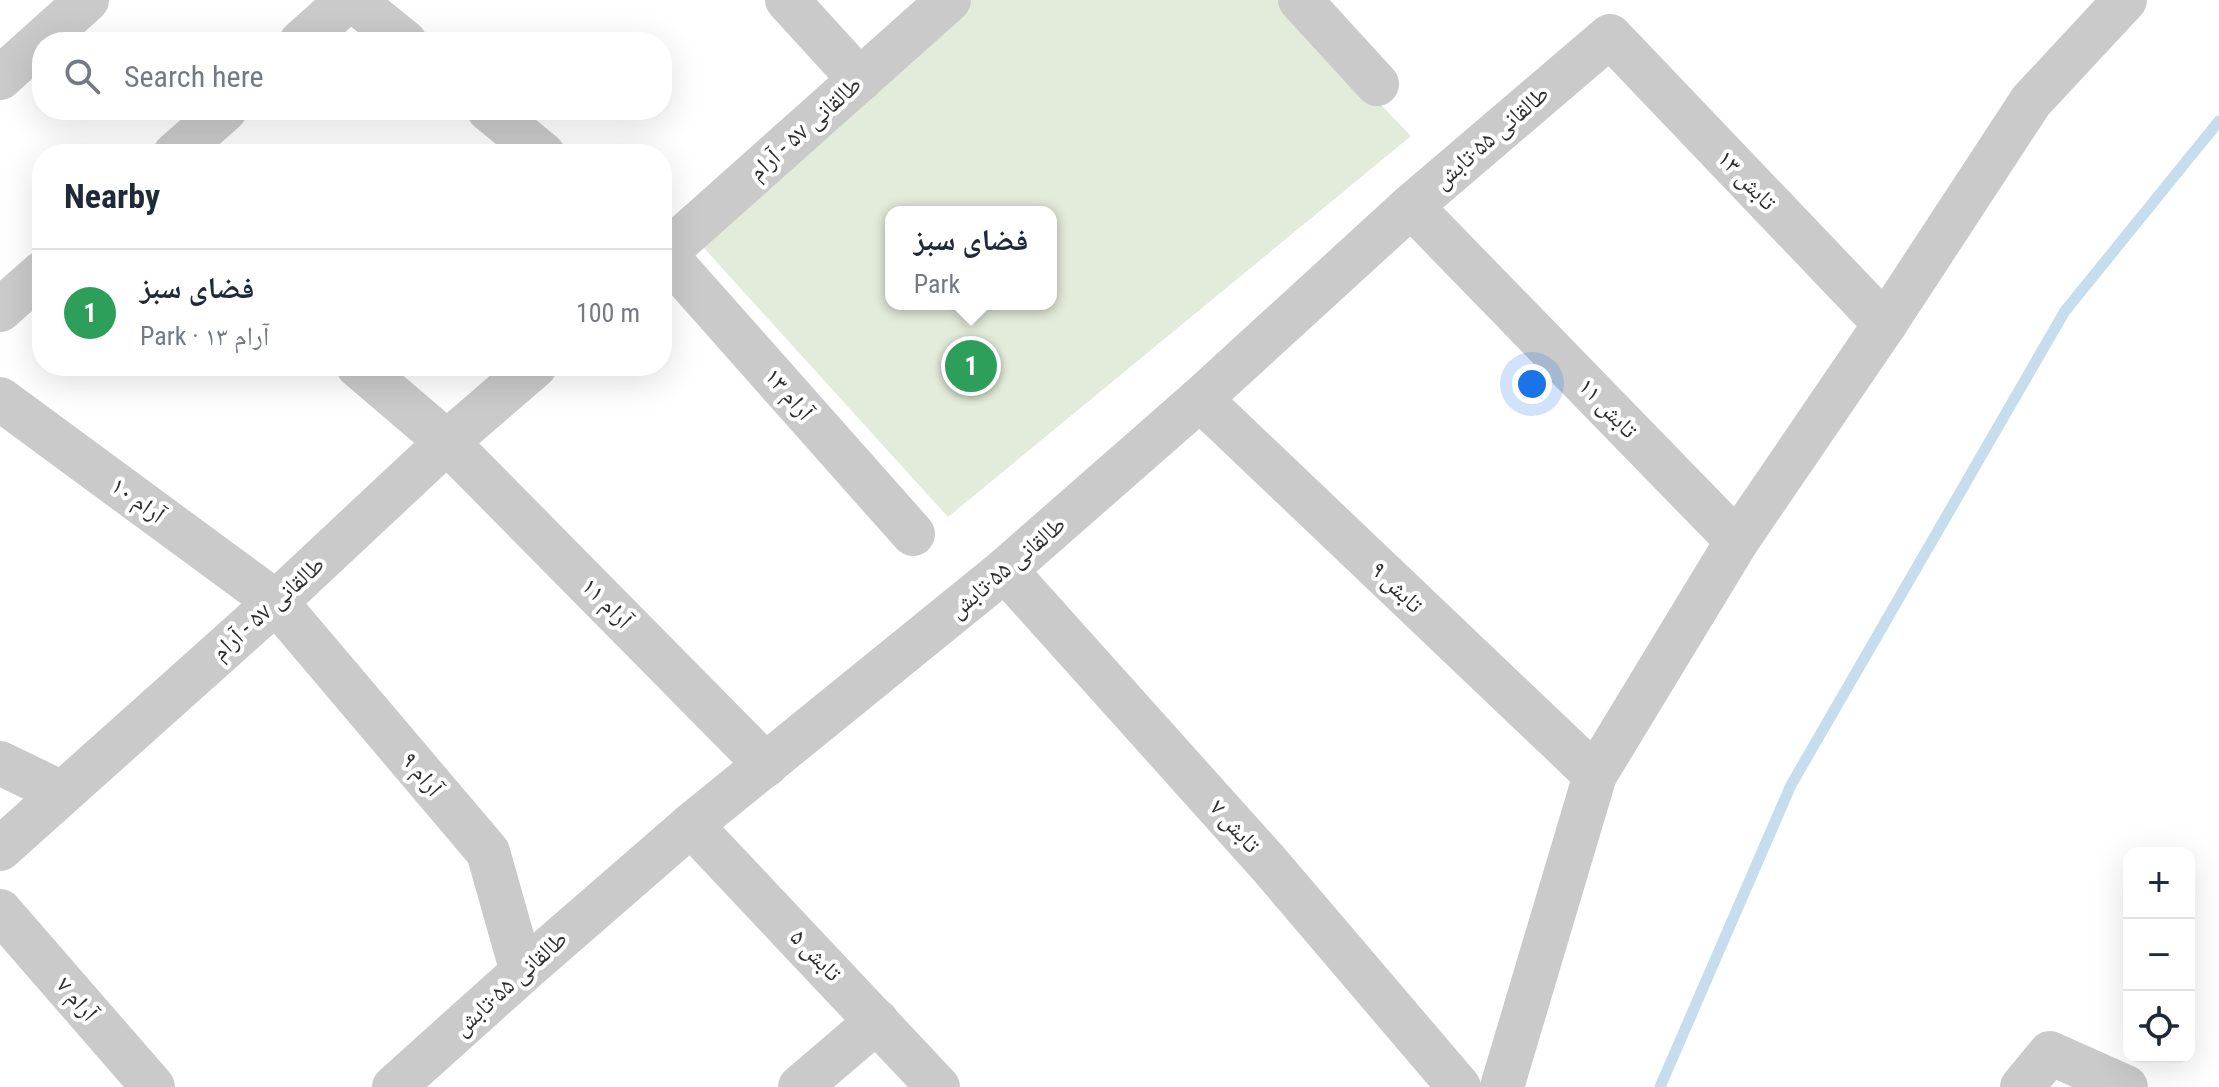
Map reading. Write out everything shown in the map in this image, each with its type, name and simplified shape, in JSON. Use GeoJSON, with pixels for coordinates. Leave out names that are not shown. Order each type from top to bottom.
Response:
{"type":"FeatureCollection","features":[{"type":"Feature","properties":{"kind":"street"},"geometry":{"type":"LineString","coordinates":[[51,32],[87,0]]}},
{"type":"Feature","properties":{"kind":"street"},"geometry":{"type":"LineString","coordinates":[[313,32],[351,0],[392,32]]}},
{"type":"Feature","properties":{"kind":"street"},"geometry":{"type":"LineString","coordinates":[[787,0],[860,80]]}},
{"type":"Feature","properties":{"kind":"street","name":"طالقانی ۵۷ - آرام"},"geometry":{"type":"LineString","coordinates":[[672,246],[949,0]]}},
{"type":"Feature","properties":{"kind":"street"},"geometry":{"type":"LineString","coordinates":[[1300,0],[1377,84]]}},
{"type":"Feature","properties":{"kind":"street"},"geometry":{"type":"LineString","coordinates":[[1502,1087],[1595,775],[1737,541],[1885,324],[2031,101],[2125,0]]}},
{"type":"Feature","properties":{"kind":"street","name":"تابش ۱۳"},"geometry":{"type":"LineString","coordinates":[[1610,36],[1885,324]]}},
{"type":"Feature","properties":{"kind":"street","name":"طالقانی ۵۵-تابش"},"geometry":{"type":"LineString","coordinates":[[394,1087],[691,825],[1005,570],[1200,399],[1411,206],[1610,36]]}},
{"type":"Feature","properties":{"kind":"street"},"geometry":{"type":"LineString","coordinates":[[0,78],[32,49]]}},
{"type":"Feature","properties":{"kind":"street"},"geometry":{"type":"LineString","coordinates":[[186,144],[214,120]]}},
{"type":"Feature","properties":{"kind":"street"},"geometry":{"type":"LineString","coordinates":[[501,120],[531,144]]}},
{"type":"Feature","properties":{"kind":"street","name":"تابش ۱۱"},"geometry":{"type":"LineString","coordinates":[[1411,206],[1737,541]]}},
{"type":"Feature","properties":{"kind":"street","name":"آرام ۱۳"},"geometry":{"type":"LineString","coordinates":[[672,264],[913,534]]}},
{"type":"Feature","properties":{"kind":"street"},"geometry":{"type":"LineString","coordinates":[[0,310],[32,282]]}},
{"type":"Feature","properties":{"kind":"street","name":"آرام ۱۱"},"geometry":{"type":"LineString","coordinates":[[370,376],[447,442],[766,765]]}},
{"type":"Feature","properties":{"kind":"street","name":"طالقانی ۵۷ - آرام"},"geometry":{"type":"LineString","coordinates":[[0,849],[523,376]]}},
{"type":"Feature","properties":{"kind":"street","name":"آرام ۱۰"},"geometry":{"type":"LineString","coordinates":[[0,399],[276,602]]}},
{"type":"Feature","properties":{"kind":"street","name":"تابش ۹"},"geometry":{"type":"LineString","coordinates":[[1200,399],[1595,775]]}},
{"type":"Feature","properties":{"kind":"street","name":"تابش ۷"},"geometry":{"type":"LineString","coordinates":[[1005,570],[1268,863],[1459,1087]]}},
{"type":"Feature","properties":{"kind":"street","name":"آرام ۹"},"geometry":{"type":"LineString","coordinates":[[276,602],[488,852],[522,972]]}},
{"type":"Feature","properties":{"kind":"street"},"geometry":{"type":"LineString","coordinates":[[0,763],[62,793]]}},
{"type":"Feature","properties":{"kind":"street","name":"تابش ۵"},"geometry":{"type":"LineString","coordinates":[[691,825],[938,1087]]}},
{"type":"Feature","properties":{"kind":"street","name":"آرام ۷"},"geometry":{"type":"LineString","coordinates":[[0,911],[153,1087]]}},
{"type":"Feature","properties":{"kind":"street"},"geometry":{"type":"LineString","coordinates":[[800,1087],[877,1021]]}},
{"type":"Feature","properties":{"kind":"street"},"geometry":{"type":"LineString","coordinates":[[2022,1087],[2050,1053],[2126,1087]]}},
{"type":"Feature","properties":{"kind":"green space"},"geometry":{"type":"Polygon","coordinates":[[[944,0],[1280,0],[1411,136],[948,517],[675,216],[944,0]]]}},
{"type":"Feature","properties":{"kind":"waterway"},"geometry":{"type":"LineString","coordinates":[[1660,1087],[1791,785],[2065,311],[2219,121]]}},
{"type":"Feature","properties":{"kind":"place","name":"فضای سبز"},"geometry":{"type":"Point","coordinates":[971,366]}}]}
